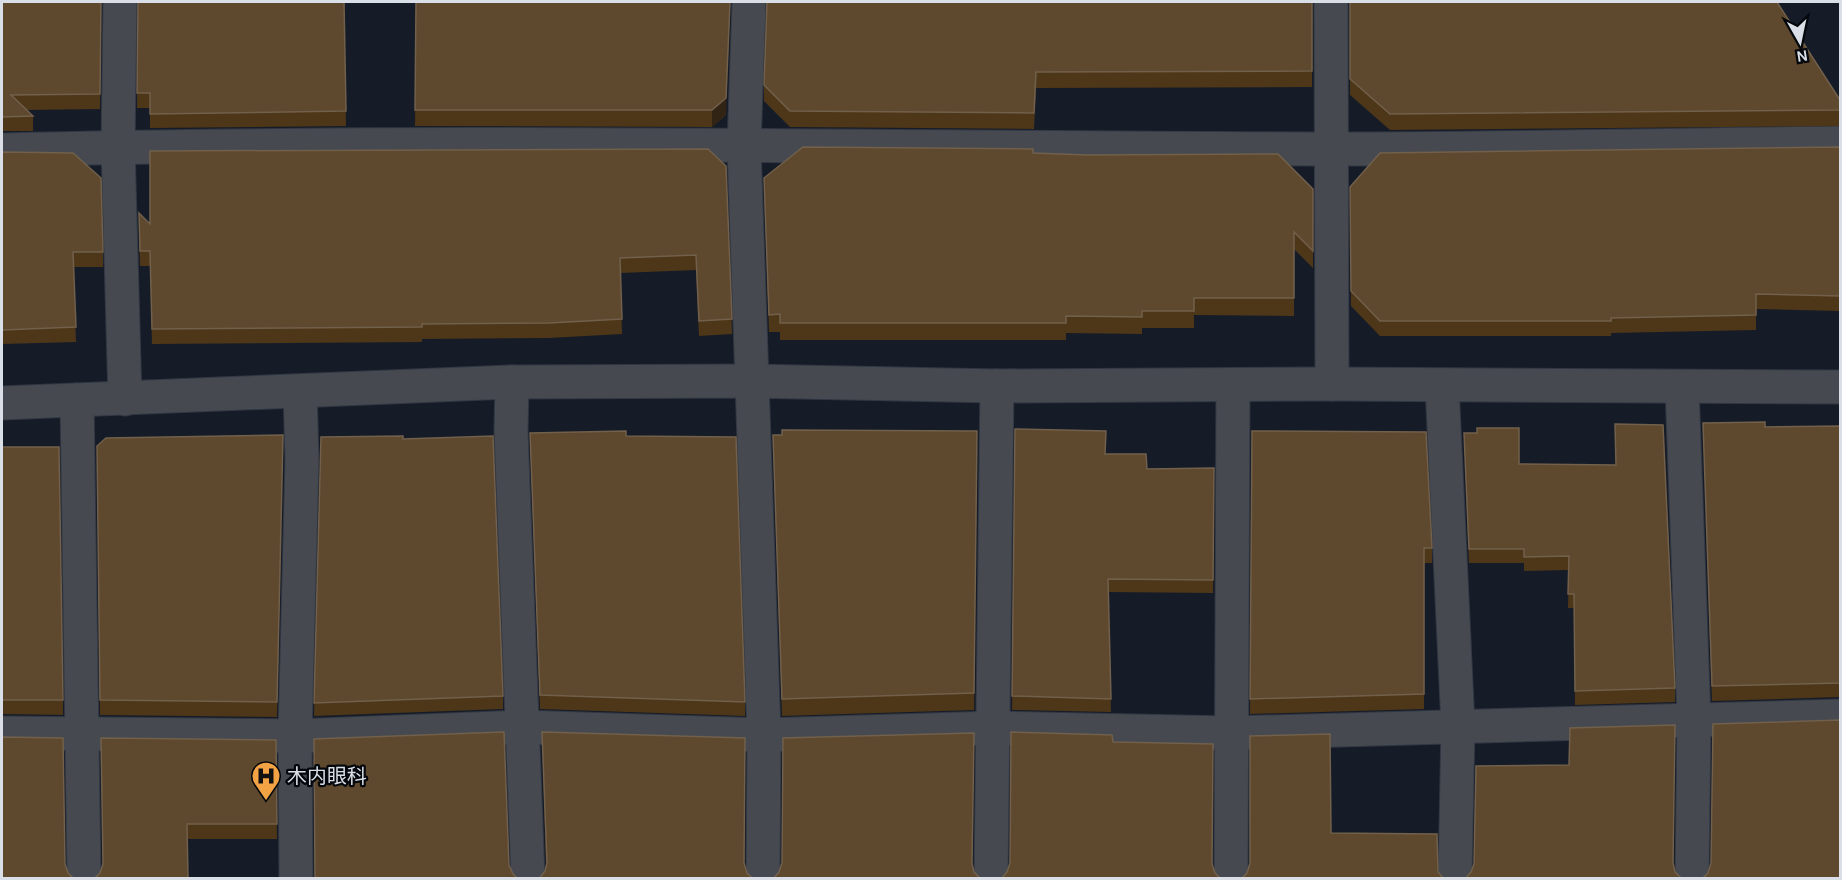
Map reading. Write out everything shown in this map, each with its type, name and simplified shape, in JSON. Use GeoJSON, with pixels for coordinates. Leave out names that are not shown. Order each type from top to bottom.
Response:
{"type":"FeatureCollection","features":[{"type":"Feature","properties":{"kind":"street"},"geometry":{"type":"LineString","coordinates":[[120,2],[118,147],[125,399]]}},
{"type":"Feature","properties":{"kind":"street"},"geometry":{"type":"LineString","coordinates":[[749,2],[744,146],[764,735],[763,879]]}},
{"type":"Feature","properties":{"kind":"street"},"geometry":{"type":"LineString","coordinates":[[1331,2],[1329,149],[1332,384]]}},
{"type":"Feature","properties":{"kind":"street"},"geometry":{"type":"LineString","coordinates":[[2,150],[118,147],[744,146],[1329,149],[1840,143]]}},
{"type":"Feature","properties":{"kind":"street"},"geometry":{"type":"LineString","coordinates":[[2,403],[512,382],[751,381],[997,386],[1332,384],[1840,387]]}},
{"type":"Feature","properties":{"kind":"street"},"geometry":{"type":"LineString","coordinates":[[512,382],[511,430],[528,879]]}},
{"type":"Feature","properties":{"kind":"street"},"geometry":{"type":"LineString","coordinates":[[1442,385],[1458,726],[1455,879]]}},
{"type":"Feature","properties":{"kind":"street"},"geometry":{"type":"LineString","coordinates":[[992,879],[997,386]]}},
{"type":"Feature","properties":{"kind":"street"},"geometry":{"type":"LineString","coordinates":[[1231,879],[1233,386]]}},
{"type":"Feature","properties":{"kind":"street"},"geometry":{"type":"LineString","coordinates":[[1682,387],[1694,720],[1692,879]]}},
{"type":"Feature","properties":{"kind":"street"},"geometry":{"type":"LineString","coordinates":[[296,879],[295,736],[302,459],[300,391]]}},
{"type":"Feature","properties":{"kind":"street"},"geometry":{"type":"LineString","coordinates":[[77,400],[84,879]]}},
{"type":"Feature","properties":{"kind":"street"},"geometry":{"type":"LineString","coordinates":[[2,733],[295,736],[522,728],[764,735],[993,728],[1230,733],[1840,716]]}},
{"type":"Feature","properties":{"kind":"building"},"geometry":{"type":"Polygon","coordinates":[[[2,2],[101,2],[100,94],[11,95],[33,116],[2,117],[2,2]]]}},
{"type":"Feature","properties":{"kind":"building"},"geometry":{"type":"Polygon","coordinates":[[[138,2],[344,2],[346,111],[150,114],[150,93],[137,93],[138,2]]]}},
{"type":"Feature","properties":{"kind":"building"},"geometry":{"type":"Polygon","coordinates":[[[416,2],[730,2],[726,98],[712,110],[415,110],[416,2]]]}},
{"type":"Feature","properties":{"kind":"building"},"geometry":{"type":"Polygon","coordinates":[[[767,2],[1312,2],[1312,71],[1036,72],[1034,113],[790,111],[764,85],[767,2]]]}},
{"type":"Feature","properties":{"kind":"building"},"geometry":{"type":"Polygon","coordinates":[[[1350,2],[1777,2],[1840,100],[1840,110],[1390,114],[1350,79],[1350,2]]]}},
{"type":"Feature","properties":{"kind":"building"},"geometry":{"type":"Polygon","coordinates":[[[803,147],[1033,149],[1033,153],[1087,155],[1278,154],[1313,189],[1313,251],[1294,232],[1294,298],[1194,298],[1194,311],[1142,311],[1142,317],[1066,316],[1066,323],[780,323],[780,314],[769,315],[764,178],[803,147]]]}},
{"type":"Feature","properties":{"kind":"building"},"geometry":{"type":"Polygon","coordinates":[[[1840,147],[1840,296],[1756,294],[1756,315],[1611,318],[1611,321],[1380,321],[1351,291],[1350,187],[1380,153],[1840,147]]]}},
{"type":"Feature","properties":{"kind":"building"},"geometry":{"type":"Polygon","coordinates":[[[708,149],[726,166],[732,319],[699,321],[696,255],[620,258],[622,319],[549,323],[422,324],[422,327],[152,329],[150,251],[140,251],[139,213],[150,224],[150,151],[708,149]]]}},
{"type":"Feature","properties":{"kind":"building"},"geometry":{"type":"Polygon","coordinates":[[[2,152],[73,153],[101,178],[103,252],[73,252],[76,327],[2,330],[2,152]]]}},
{"type":"Feature","properties":{"kind":"building"},"geometry":{"type":"Polygon","coordinates":[[[1765,422],[1765,427],[1840,426],[1840,683],[1712,686],[1703,423],[1765,422]]]}},
{"type":"Feature","properties":{"kind":"building"},"geometry":{"type":"Polygon","coordinates":[[[1615,424],[1663,425],[1675,688],[1575,691],[1574,594],[1568,594],[1569,556],[1524,557],[1524,549],[1469,549],[1464,433],[1477,433],[1477,428],[1519,428],[1519,464],[1616,465],[1615,424]]]}},
{"type":"Feature","properties":{"kind":"building"},"geometry":{"type":"Polygon","coordinates":[[[1015,429],[1106,431],[1105,454],[1146,454],[1147,469],[1214,468],[1213,580],[1108,579],[1111,699],[1012,696],[1015,429]]]}},
{"type":"Feature","properties":{"kind":"building"},"geometry":{"type":"Polygon","coordinates":[[[782,430],[977,431],[974,693],[782,699],[773,435],[782,435],[782,430]]]}},
{"type":"Feature","properties":{"kind":"building"},"geometry":{"type":"Polygon","coordinates":[[[626,431],[626,436],[736,437],[745,702],[540,695],[530,433],[626,431]]]}},
{"type":"Feature","properties":{"kind":"building"},"geometry":{"type":"Polygon","coordinates":[[[1252,431],[1426,432],[1432,548],[1424,548],[1424,694],[1250,699],[1252,431]]]}},
{"type":"Feature","properties":{"kind":"building"},"geometry":{"type":"Polygon","coordinates":[[[283,435],[277,702],[100,700],[97,446],[106,438],[283,435]]]}},
{"type":"Feature","properties":{"kind":"building"},"geometry":{"type":"Polygon","coordinates":[[[403,436],[403,439],[493,436],[503,696],[314,703],[321,437],[403,436]]]}},
{"type":"Feature","properties":{"kind":"building"},"geometry":{"type":"Polygon","coordinates":[[[2,447],[59,447],[63,700],[2,700],[2,447]]]}},
{"type":"Feature","properties":{"kind":"building"},"geometry":{"type":"Polygon","coordinates":[[[1840,720],[1840,879],[1702,879],[1708,873],[1711,863],[1713,724],[1840,720]]]}},
{"type":"Feature","properties":{"kind":"building"},"geometry":{"type":"Polygon","coordinates":[[[1675,725],[1673,863],[1675,872],[1682,879],[1465,879],[1474,864],[1476,766],[1569,765],[1570,728],[1675,725]]]}},
{"type":"Feature","properties":{"kind":"building"},"geometry":{"type":"Polygon","coordinates":[[[504,732],[509,865],[518,879],[315,879],[314,739],[504,732]]]}},
{"type":"Feature","properties":{"kind":"building"},"geometry":{"type":"Polygon","coordinates":[[[542,732],[745,738],[744,863],[747,873],[753,879],[539,879],[547,863],[542,732]]]}},
{"type":"Feature","properties":{"kind":"building"},"geometry":{"type":"Polygon","coordinates":[[[1011,732],[1112,735],[1113,742],[1213,744],[1212,864],[1215,873],[1221,879],[1001,879],[1010,863],[1011,732]]]}},
{"type":"Feature","properties":{"kind":"building"},"geometry":{"type":"Polygon","coordinates":[[[974,733],[972,864],[974,872],[981,879],[773,879],[782,863],[783,738],[974,733]]]}},
{"type":"Feature","properties":{"kind":"building"},"geometry":{"type":"Polygon","coordinates":[[[1330,734],[1331,833],[1437,834],[1438,872],[1444,879],[1241,879],[1247,873],[1250,863],[1250,736],[1330,734]]]}},
{"type":"Feature","properties":{"kind":"building"},"geometry":{"type":"Polygon","coordinates":[[[2,737],[63,738],[65,864],[68,873],[74,879],[2,879],[2,737]]]}},
{"type":"Feature","properties":{"kind":"building"},"geometry":{"type":"Polygon","coordinates":[[[101,738],[276,740],[277,824],[187,824],[188,879],[94,879],[100,873],[103,864],[101,738]]]}},
{"type":"Feature","properties":{"kind":"place","name":"木内眼科"},"geometry":{"type":"Point","coordinates":[266,802]}}]}
